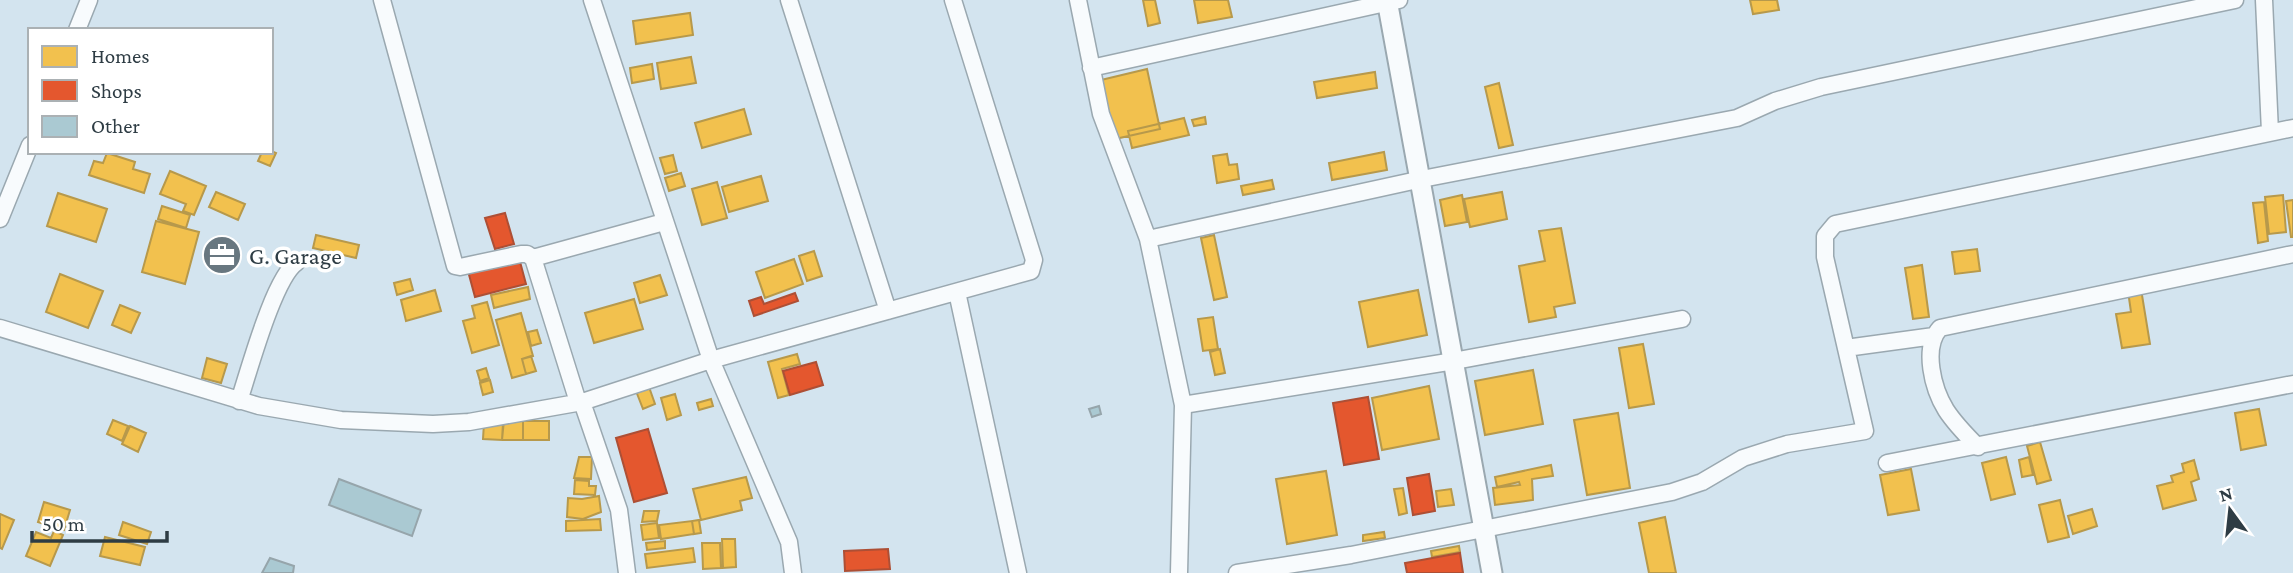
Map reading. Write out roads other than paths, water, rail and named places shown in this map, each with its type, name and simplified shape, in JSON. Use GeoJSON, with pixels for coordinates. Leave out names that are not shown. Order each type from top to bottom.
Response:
{"type":"FeatureCollection","features":[{"type":"Feature","properties":{"kind":"street"},"geometry":{"type":"LineString","coordinates":[[77,28],[89,0]]}},
{"type":"Feature","properties":{"kind":"street"},"geometry":{"type":"LineString","coordinates":[[382,0],[455,266],[521,254],[533,258],[619,510],[627,573]]}},
{"type":"Feature","properties":{"kind":"street"},"geometry":{"type":"LineString","coordinates":[[592,0],[711,360],[789,542],[793,573]]}},
{"type":"Feature","properties":{"kind":"street"},"geometry":{"type":"LineString","coordinates":[[789,0],[888,312]]}},
{"type":"Feature","properties":{"kind":"street"},"geometry":{"type":"LineString","coordinates":[[0,328],[239,401],[341,420],[433,424],[494,419],[580,402],[711,360],[1031,271],[1034,260],[953,0]]}},
{"type":"Feature","properties":{"kind":"street"},"geometry":{"type":"LineString","coordinates":[[1078,0],[1101,114],[1148,239],[1183,405],[1179,573]]}},
{"type":"Feature","properties":{"kind":"street"},"geometry":{"type":"LineString","coordinates":[[1148,239],[1422,180],[1737,118],[1775,101],[1821,87],[2174,6],[2235,0]]}},
{"type":"Feature","properties":{"kind":"street"},"geometry":{"type":"LineString","coordinates":[[2264,0],[2270,132]]}},
{"type":"Feature","properties":{"kind":"street"},"geometry":{"type":"LineString","coordinates":[[1091,68],[1391,1],[1492,573]]}},
{"type":"Feature","properties":{"kind":"street"},"geometry":{"type":"LineString","coordinates":[[1237,573],[1351,555],[1672,492],[1702,482],[1743,458],[1787,444],[1865,431],[1825,257],[1825,236],[1835,224],[2293,128]]}},
{"type":"Feature","properties":{"kind":"street"},"geometry":{"type":"LineString","coordinates":[[0,219],[28,150]]}},
{"type":"Feature","properties":{"kind":"street"},"geometry":{"type":"LineString","coordinates":[[533,258],[664,222]]}},
{"type":"Feature","properties":{"kind":"street"},"geometry":{"type":"LineString","coordinates":[[1978,447],[1959,428],[1944,407],[1933,377],[1930,357],[1934,336],[1940,328],[2293,254]]}},
{"type":"Feature","properties":{"kind":"street"},"geometry":{"type":"LineString","coordinates":[[239,401],[278,290],[290,267],[298,262]]}},
{"type":"Feature","properties":{"kind":"street"},"geometry":{"type":"LineString","coordinates":[[957,292],[1018,573]]}},
{"type":"Feature","properties":{"kind":"street"},"geometry":{"type":"LineString","coordinates":[[1183,405],[1454,361],[1682,319]]}},
{"type":"Feature","properties":{"kind":"street"},"geometry":{"type":"LineString","coordinates":[[1846,348],[1934,336]]}},
{"type":"Feature","properties":{"kind":"street"},"geometry":{"type":"LineString","coordinates":[[1887,463],[2293,384]]}},
{"type":"Feature","properties":{"kind":"place","name":"G. Garage"},"geometry":{"type":"Point","coordinates":[222,255]}}]}
